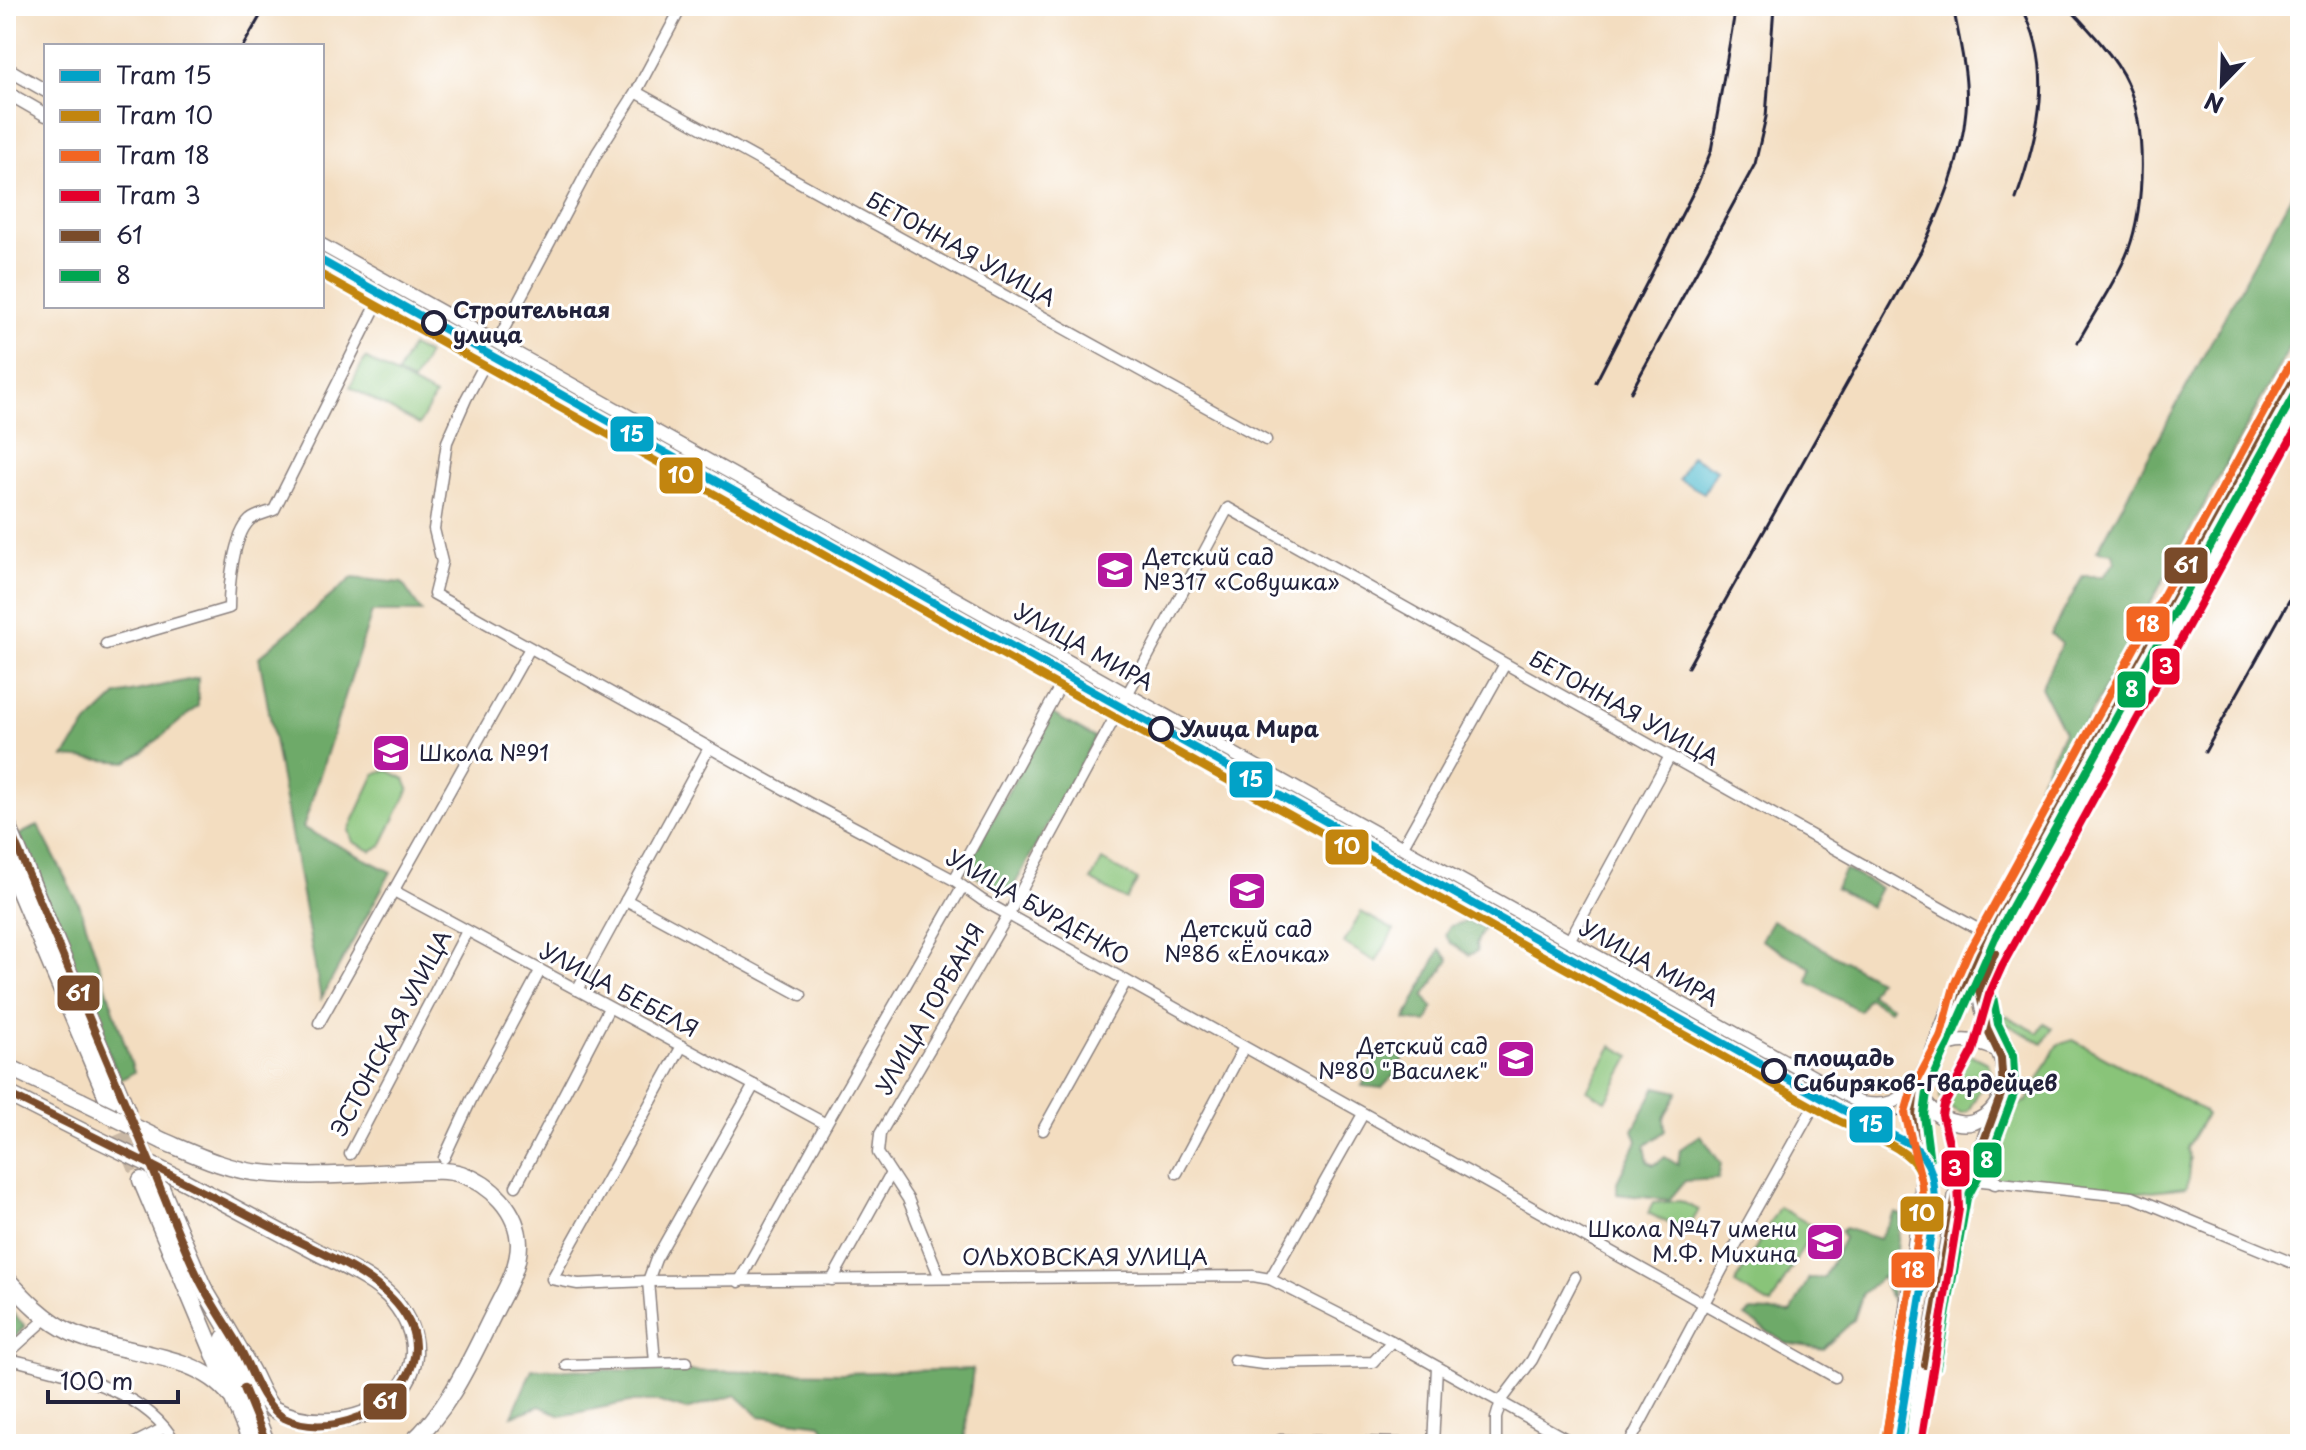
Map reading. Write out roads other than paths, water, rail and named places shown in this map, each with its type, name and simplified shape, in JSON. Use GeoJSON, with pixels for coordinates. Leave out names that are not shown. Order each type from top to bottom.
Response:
{"type":"FeatureCollection","features":[{"type":"Feature","properties":{"kind":"main road"},"geometry":{"type":"LineString","coordinates":[[1889,1444],[1922,1193],[1922,1168],[1911,1128],[1911,1105],[1921,1076],[1984,933],[2300,359]]}},
{"type":"Feature","properties":{"kind":"main road"},"geometry":{"type":"LineString","coordinates":[[1995,1182],[1982,1173],[1979,1161],[2003,1089],[2004,1074],[1982,1012],[1979,990],[2001,942],[2300,396]]}},
{"type":"Feature","properties":{"kind":"main road"},"geometry":{"type":"LineString","coordinates":[[2120,687],[2135,696]]}},
{"type":"Feature","properties":{"kind":"main road"},"geometry":{"type":"LineString","coordinates":[[6,821],[127,1111]]}},
{"type":"Feature","properties":{"kind":"main road"},"geometry":{"type":"LineString","coordinates":[[6,859],[109,1102]]}},
{"type":"Feature","properties":{"kind":"main road"},"geometry":{"type":"LineString","coordinates":[[1932,1055],[1943,1045],[1957,1041],[1981,1042],[1996,1049]]}},
{"type":"Feature","properties":{"kind":"main road"},"geometry":{"type":"LineString","coordinates":[[6,1066],[163,1141],[224,1165],[262,1173],[304,1175],[437,1171],[460,1174],[488,1187],[508,1208],[516,1226],[519,1245],[508,1285],[446,1406],[410,1444]]}},
{"type":"Feature","properties":{"kind":"main road"},"geometry":{"type":"LineString","coordinates":[[1921,1076],[1922,1096],[1934,1113],[1948,1121],[1968,1124],[1986,1117],[1997,1105]]}},
{"type":"Feature","properties":{"kind":"main road"},"geometry":{"type":"LineString","coordinates":[[6,1093],[182,1180],[354,1272],[391,1297],[405,1316],[413,1339],[410,1381],[399,1404],[377,1426],[355,1435],[333,1438],[318,1436],[297,1427],[266,1400],[203,1287]]}},
{"type":"Feature","properties":{"kind":"main road"},"geometry":{"type":"LineString","coordinates":[[1912,1444],[1951,1216],[1963,1179],[1982,1146]]}},
{"type":"Feature","properties":{"kind":"main road"},"geometry":{"type":"LineString","coordinates":[[141,1180],[252,1444]]}},
{"type":"Feature","properties":{"kind":"main road"},"geometry":{"type":"LineString","coordinates":[[161,1188],[267,1444]]}},
{"type":"Feature","properties":{"kind":"main road"},"geometry":{"type":"LineString","coordinates":[[6,1278],[47,1318],[73,1333],[190,1366],[216,1381],[236,1403]]}},
{"type":"Feature","properties":{"kind":"street"},"geometry":{"type":"LineString","coordinates":[[487,360],[597,153],[636,92],[682,6]]}},
{"type":"Feature","properties":{"kind":"street"},"geometry":{"type":"LineString","coordinates":[[6,68],[44,90]]}},
{"type":"Feature","properties":{"kind":"street"},"geometry":{"type":"LineString","coordinates":[[6,92],[44,114]]}},
{"type":"Feature","properties":{"kind":"street","name":"БЕТОННАЯ УЛИЦА"},"geometry":{"type":"LineString","coordinates":[[636,92],[1266,440]]}},
{"type":"Feature","properties":{"kind":"street","name":"УЛИЦА МИРА"},"geometry":{"type":"LineString","coordinates":[[324,246],[1826,1084]]}},
{"type":"Feature","properties":{"kind":"street","name":"УЛИЦА МИРА"},"geometry":{"type":"LineString","coordinates":[[324,269],[1816,1101],[1963,1179]]}},
{"type":"Feature","properties":{"kind":"street"},"geometry":{"type":"LineString","coordinates":[[106,644],[229,608],[229,582],[240,537],[251,520],[274,510],[388,282]]}},
{"type":"Feature","properties":{"kind":"street","name":"УЛИЦА БУРДЕНКО"},"geometry":{"type":"LineString","coordinates":[[487,360],[447,442],[434,529],[442,562],[434,594],[958,884],[1008,915],[1835,1377]]}},
{"type":"Feature","properties":{"kind":"street","name":"БЕТОННАЯ УЛИЦА"},"geometry":{"type":"LineString","coordinates":[[1228,508],[2001,942]]}},
{"type":"Feature","properties":{"kind":"street","name":"УЛИЦА ГОРБАНЯ"},"geometry":{"type":"LineString","coordinates":[[890,1175],[878,1153],[880,1134],[1008,915],[1120,713],[1228,508]]}},
{"type":"Feature","properties":{"kind":"street"},"geometry":{"type":"LineString","coordinates":[[319,1023],[530,648]]}},
{"type":"Feature","properties":{"kind":"street"},"geometry":{"type":"LineString","coordinates":[[1402,848],[1505,664]]}},
{"type":"Feature","properties":{"kind":"street","name":"УЛИЦА ГОРБАНЯ"},"geometry":{"type":"LineString","coordinates":[[739,1282],[958,884],[1063,681]]}},
{"type":"Feature","properties":{"kind":"street"},"geometry":{"type":"LineString","coordinates":[[577,990],[709,748]]}},
{"type":"Feature","properties":{"kind":"street"},"geometry":{"type":"LineString","coordinates":[[1569,941],[1670,756]]}},
{"type":"Feature","properties":{"kind":"street","name":"УЛИЦА БЕБЕЛЯ"},"geometry":{"type":"LineString","coordinates":[[394,891],[826,1124]]}},
{"type":"Feature","properties":{"kind":"street"},"geometry":{"type":"LineString","coordinates":[[626,900],[801,995]]}},
{"type":"Feature","properties":{"kind":"street","name":"ЭСТОНСКАЯ УЛИЦА"},"geometry":{"type":"LineString","coordinates":[[350,1154],[467,931]]}},
{"type":"Feature","properties":{"kind":"street"},"geometry":{"type":"LineString","coordinates":[[444,1158],[472,1098],[540,971]]}},
{"type":"Feature","properties":{"kind":"street"},"geometry":{"type":"LineString","coordinates":[[1043,1130],[1126,981]]}},
{"type":"Feature","properties":{"kind":"street"},"geometry":{"type":"LineString","coordinates":[[516,1186],[609,1008]]}},
{"type":"Feature","properties":{"kind":"street","name":"ОЛЬХОВСКАЯ УЛИЦА"},"geometry":{"type":"LineString","coordinates":[[682,1046],[552,1279],[578,1284],[1253,1276],[1270,1279],[1392,1341],[1575,1444]]}},
{"type":"Feature","properties":{"kind":"street"},"geometry":{"type":"LineString","coordinates":[[1177,1173],[1244,1047]]}},
{"type":"Feature","properties":{"kind":"street"},"geometry":{"type":"LineString","coordinates":[[1629,1444],[1826,1084],[1860,1103],[1891,1105],[1906,1095],[1921,1076]]}},
{"type":"Feature","properties":{"kind":"street"},"geometry":{"type":"LineString","coordinates":[[655,1362],[648,1281],[656,1259],[754,1085]]}},
{"type":"Feature","properties":{"kind":"street"},"geometry":{"type":"LineString","coordinates":[[1270,1279],[1363,1114]]}},
{"type":"Feature","properties":{"kind":"street"},"geometry":{"type":"LineString","coordinates":[[832,1280],[890,1175],[908,1199],[940,1278]]}},
{"type":"Feature","properties":{"kind":"street"},"geometry":{"type":"LineString","coordinates":[[1963,1179],[2133,1197],[2300,1266]]}},
{"type":"Feature","properties":{"kind":"street"},"geometry":{"type":"LineString","coordinates":[[1496,1444],[1496,1418],[1501,1401],[1532,1360],[1575,1277]]}},
{"type":"Feature","properties":{"kind":"street"},"geometry":{"type":"LineString","coordinates":[[47,1318],[6,1356],[110,1390],[136,1403],[164,1428],[176,1444]]}},
{"type":"Feature","properties":{"kind":"street"},"geometry":{"type":"LineString","coordinates":[[1234,1360],[1263,1364],[1373,1362],[1392,1341]]}},
{"type":"Feature","properties":{"kind":"street"},"geometry":{"type":"LineString","coordinates":[[566,1365],[687,1362]]}},
{"type":"Feature","properties":{"kind":"street"},"geometry":{"type":"LineString","coordinates":[[1280,1440],[1433,1444],[1437,1367]]}},
{"type":"Feature","properties":{"kind":"street"},"geometry":{"type":"LineString","coordinates":[[133,1444],[164,1428]]}},
{"type":"Feature","properties":{"kind":"water"},"geometry":{"type":"Polygon","coordinates":[[[1691,456],[1717,470],[1704,493],[1679,479],[1691,456]]]}},
{"type":"Feature","properties":{"kind":"waterway"},"geometry":{"type":"LineString","coordinates":[[1211,1444],[1228,1438]]}},
{"type":"Feature","properties":{"kind":"tunnel"},"geometry":{"type":"LineString","coordinates":[[112,1111],[141,1180]]}},
{"type":"Feature","properties":{"kind":"tunnel"},"geometry":{"type":"LineString","coordinates":[[131,1120],[161,1188]]}},
{"type":"Feature","properties":{"kind":"tram line","name":"15"},"geometry":{"type":"LineString","coordinates":[[324,262],[1843,1110],[1912,1145],[1929,1165],[1935,1208],[1897,1444]]}},
{"type":"Feature","properties":{"kind":"tram line","name":"10"},"geometry":{"type":"LineString","coordinates":[[324,276],[1837,1120],[1909,1157],[1920,1174],[1923,1207],[1885,1442]]}},
{"type":"Feature","properties":{"kind":"tram line","name":"18"},"geometry":{"type":"LineString","coordinates":[[1885,1442],[1923,1207],[1922,1184],[1905,1113],[1911,1092],[1940,1038],[1955,983],[1970,949],[2289,366]]}},
{"type":"Feature","properties":{"kind":"tram line","name":"3"},"geometry":{"type":"LineString","coordinates":[[1921,1444],[1959,1209],[1958,1179],[1942,1115],[1944,1105],[1973,1051],[1989,995],[2002,966],[2300,422]]}},
{"type":"Feature","properties":{"kind":"tram line"},"geometry":{"type":"LineString","coordinates":[[1852,1114],[1872,1118],[1890,1117],[1908,1111],[1925,1100]]}},
{"type":"Feature","properties":{"kind":"railway"},"geometry":{"type":"LineString","coordinates":[[244,44],[266,6]]}},
{"type":"Feature","properties":{"kind":"railway"},"geometry":{"type":"LineString","coordinates":[[1596,382],[1698,183],[1711,151],[1736,6]]}},
{"type":"Feature","properties":{"kind":"railway"},"geometry":{"type":"LineString","coordinates":[[1631,392],[1755,164],[1766,117],[1774,6]]}},
{"type":"Feature","properties":{"kind":"railway"},"geometry":{"type":"LineString","coordinates":[[1688,667],[1921,251],[1943,200],[1956,165],[1967,97],[1953,6]]}},
{"type":"Feature","properties":{"kind":"railway"},"geometry":{"type":"LineString","coordinates":[[2016,199],[2036,127],[2041,78],[2032,29],[2021,6]]}},
{"type":"Feature","properties":{"kind":"railway"},"geometry":{"type":"LineString","coordinates":[[2067,6],[2108,52],[2122,73],[2133,101],[2141,143],[2138,212],[2128,251],[2078,342]]}},
{"type":"Feature","properties":{"kind":"railway"},"geometry":{"type":"LineString","coordinates":[[2205,752],[2300,581]]}},
{"type":"Feature","properties":{"kind":"place","name":"Строительная улица"},"geometry":{"type":"Point","coordinates":[434,323]}},
{"type":"Feature","properties":{"kind":"place","name":"Детский сад №317 «Совушка»"},"geometry":{"type":"Point","coordinates":[1115,570]}},
{"type":"Feature","properties":{"kind":"place","name":"Улица Мира"},"geometry":{"type":"Point","coordinates":[1161,729]}},
{"type":"Feature","properties":{"kind":"place","name":"Школа №91"},"geometry":{"type":"Point","coordinates":[391,753]}},
{"type":"Feature","properties":{"kind":"place","name":"Детский сад №86 «Ёлочка»"},"geometry":{"type":"Point","coordinates":[1247,891]}},
{"type":"Feature","properties":{"kind":"place","name":"Детский сад №80 \"Василек\""},"geometry":{"type":"Point","coordinates":[1516,1059]}},
{"type":"Feature","properties":{"kind":"place","name":"площадь Сибиряков-Гвардейцев"},"geometry":{"type":"Point","coordinates":[1774,1071]}},
{"type":"Feature","properties":{"kind":"place","name":"Школа №47 имени М.Ф. Михина"},"geometry":{"type":"Point","coordinates":[1825,1242]}}]}
